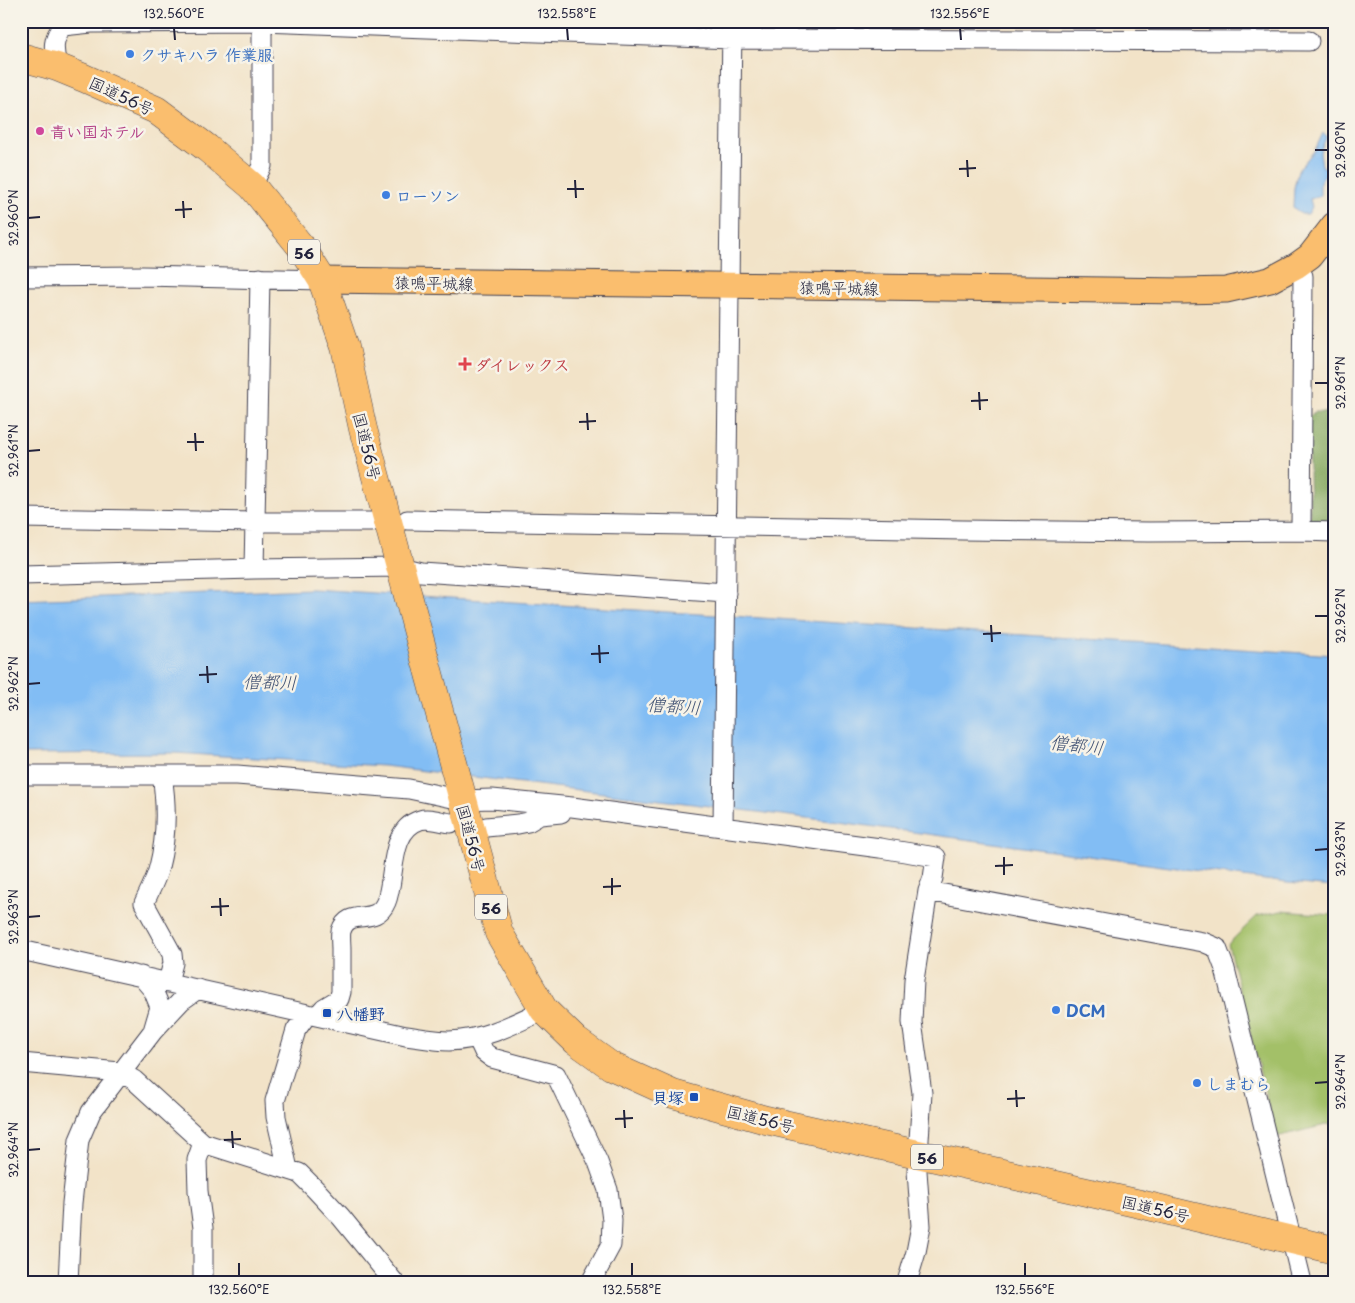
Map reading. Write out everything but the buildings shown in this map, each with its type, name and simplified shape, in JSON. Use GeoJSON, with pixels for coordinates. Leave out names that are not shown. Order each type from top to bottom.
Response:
{"type":"FeatureCollection","features":[{"type":"Feature","properties":{"kind":"highway","name":"国道56号"},"geometry":{"type":"LineString","coordinates":[[21,57],[57,67],[156,110],[207,148],[252,186],[302,248],[322,280],[345,347],[363,428],[403,577],[458,806],[499,933],[544,1010],[576,1041],[611,1066],[673,1094],[766,1120],[1140,1204],[1334,1250]]}},
{"type":"Feature","properties":{"kind":"main road","name":"猿鳴平城線"},"geometry":{"type":"LineString","coordinates":[[322,280],[728,286],[1226,290],[1270,280],[1296,266],[1310,256],[1334,225]]}},
{"type":"Feature","properties":{"kind":"street"},"geometry":{"type":"LineString","coordinates":[[252,186],[262,166],[262,22]]}},
{"type":"Feature","properties":{"kind":"street"},"geometry":{"type":"LineString","coordinates":[[57,67],[54,50],[56,35],[64,26],[91,23],[262,22],[1309,42]]}},
{"type":"Feature","properties":{"kind":"street"},"geometry":{"type":"LineString","coordinates":[[724,823],[732,30]]}},
{"type":"Feature","properties":{"kind":"street"},"geometry":{"type":"LineString","coordinates":[[1296,266],[1304,276],[1301,531]]}},
{"type":"Feature","properties":{"kind":"street"},"geometry":{"type":"LineString","coordinates":[[21,277],[143,276],[322,280]]}},
{"type":"Feature","properties":{"kind":"street"},"geometry":{"type":"LineString","coordinates":[[254,569],[260,278]]}},
{"type":"Feature","properties":{"kind":"street"},"geometry":{"type":"LineString","coordinates":[[21,518],[371,522]]}},
{"type":"Feature","properties":{"kind":"street"},"geometry":{"type":"LineString","coordinates":[[408,520],[1149,532],[1334,532]]}},
{"type":"Feature","properties":{"kind":"street"},"geometry":{"type":"LineString","coordinates":[[21,575],[254,569],[403,577],[421,572],[726,598]]}},
{"type":"Feature","properties":{"kind":"street"},"geometry":{"type":"LineString","coordinates":[[21,775],[237,776],[339,783],[409,789],[458,806]]}},
{"type":"Feature","properties":{"kind":"street"},"geometry":{"type":"LineString","coordinates":[[162,775],[166,804],[166,834],[158,869],[144,904],[172,954],[173,963],[168,982]]}},
{"type":"Feature","properties":{"kind":"street"},"geometry":{"type":"LineString","coordinates":[[288,1169],[276,1117],[275,1101],[296,1030],[304,1019],[339,999],[341,992],[341,932],[346,922],[352,918],[373,916],[380,911],[386,901],[398,842],[405,831],[419,820],[430,820],[458,806],[492,799],[724,823],[936,857],[933,878],[928,891],[914,980],[912,1022],[922,1093],[918,1155],[921,1226],[907,1282]]}},
{"type":"Feature","properties":{"kind":"street"},"geometry":{"type":"LineString","coordinates":[[486,827],[528,822],[540,815],[567,812],[572,807]]}},
{"type":"Feature","properties":{"kind":"street"},"geometry":{"type":"LineString","coordinates":[[928,891],[1203,942],[1217,948],[1225,969],[1302,1282]]}},
{"type":"Feature","properties":{"kind":"street"},"geometry":{"type":"LineString","coordinates":[[21,950],[406,1036],[449,1041],[477,1037],[506,1028],[544,1010]]}},
{"type":"Feature","properties":{"kind":"street"},"geometry":{"type":"LineString","coordinates":[[140,976],[153,990],[160,1007],[153,1032]]}},
{"type":"Feature","properties":{"kind":"street"},"geometry":{"type":"LineString","coordinates":[[68,1282],[72,1203],[79,1140],[91,1112],[120,1072],[153,1032],[180,1001],[198,989]]}},
{"type":"Feature","properties":{"kind":"street"},"geometry":{"type":"LineString","coordinates":[[477,1037],[484,1052],[492,1058],[556,1075],[598,1162],[608,1190],[612,1220],[611,1244],[591,1282]]}},
{"type":"Feature","properties":{"kind":"street"},"geometry":{"type":"LineString","coordinates":[[21,1062],[120,1072],[134,1080],[203,1143],[299,1173],[357,1236],[394,1282]]}},
{"type":"Feature","properties":{"kind":"street"},"geometry":{"type":"LineString","coordinates":[[203,1143],[197,1160],[202,1228],[203,1282]]}},
{"type":"Feature","properties":{"kind":"green space"},"geometry":{"type":"Polygon","coordinates":[[[1314,412],[1334,413],[1334,520],[1310,519],[1308,418],[1314,412]]]}},
{"type":"Feature","properties":{"kind":"green space"},"geometry":{"type":"Polygon","coordinates":[[[1281,911],[1334,915],[1334,1143],[1330,1124],[1276,1137],[1228,944],[1257,916],[1281,911]]]}},
{"type":"Feature","properties":{"kind":"water"},"geometry":{"type":"Polygon","coordinates":[[[1323,133],[1327,136],[1320,152],[1322,166],[1327,169],[1326,174],[1320,181],[1320,196],[1310,199],[1312,207],[1308,214],[1301,214],[1293,207],[1294,188],[1298,170],[1315,150],[1323,133]]]}},
{"type":"Feature","properties":{"kind":"water","name":"僧都川"},"geometry":{"type":"Polygon","coordinates":[[[312,589],[1334,655],[1334,887],[1287,883],[839,822],[384,766],[174,753],[21,754],[21,600],[312,589]]]}},
{"type":"Feature","properties":{"kind":"place","name":"クサキハラ 作業服"},"geometry":{"type":"Point","coordinates":[130,54]}},
{"type":"Feature","properties":{"kind":"place","name":"青い国ホテル"},"geometry":{"type":"Point","coordinates":[40,131]}},
{"type":"Feature","properties":{"kind":"place","name":"ローソン"},"geometry":{"type":"Point","coordinates":[386,195]}},
{"type":"Feature","properties":{"kind":"place","name":"ダイレックス"},"geometry":{"type":"Point","coordinates":[465,364]}},
{"type":"Feature","properties":{"kind":"place","name":"DCM"},"geometry":{"type":"Point","coordinates":[1056,1010]}},
{"type":"Feature","properties":{"kind":"place","name":"八幡野"},"geometry":{"type":"Point","coordinates":[327,1013]}},
{"type":"Feature","properties":{"kind":"place","name":"しまむら"},"geometry":{"type":"Point","coordinates":[1197,1083]}},
{"type":"Feature","properties":{"kind":"place","name":"貝塚"},"geometry":{"type":"Point","coordinates":[694,1097]}}]}
